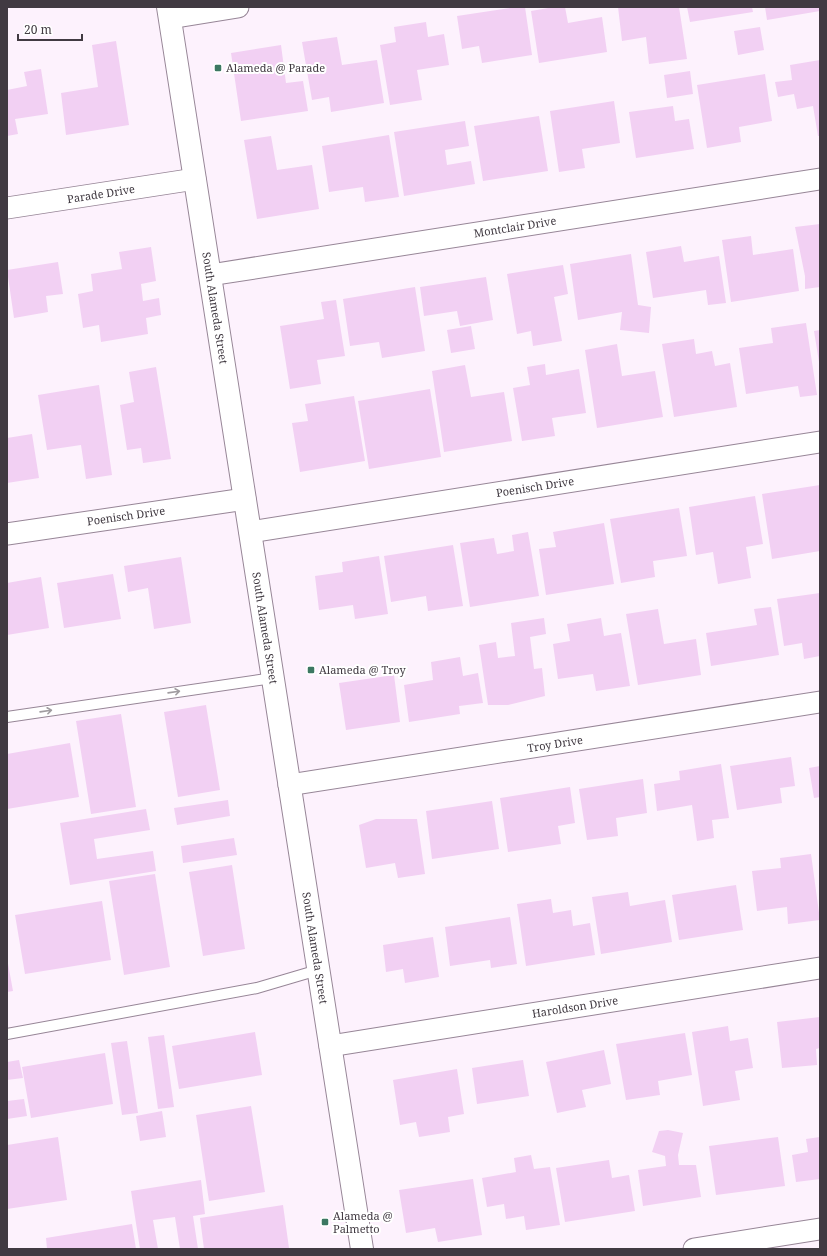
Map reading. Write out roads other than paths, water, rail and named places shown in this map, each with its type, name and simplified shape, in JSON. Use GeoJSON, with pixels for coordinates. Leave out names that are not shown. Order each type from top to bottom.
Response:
{"type":"FeatureCollection","features":[{"type":"Feature","properties":{"kind":"main road","name":"South Alameda Street"},"geometry":{"type":"LineString","coordinates":[[169,12],[362,1249]]}},
{"type":"Feature","properties":{"kind":"street"},"geometry":{"type":"LineString","coordinates":[[169,12],[238,7]]}},
{"type":"Feature","properties":{"kind":"street","name":"Parade Drive"},"geometry":{"type":"LineString","coordinates":[[7,208],[195,179]]}},
{"type":"Feature","properties":{"kind":"street","name":"Montclair Drive"},"geometry":{"type":"LineString","coordinates":[[210,275],[820,179]]}},
{"type":"Feature","properties":{"kind":"street","name":"Poenisch Drive"},"geometry":{"type":"LineString","coordinates":[[250,532],[820,442]]}},
{"type":"Feature","properties":{"kind":"street","name":"Poenisch Drive"},"geometry":{"type":"LineString","coordinates":[[7,534],[245,499]]}},
{"type":"Feature","properties":{"kind":"street","name":"Troy Drive"},"geometry":{"type":"LineString","coordinates":[[289,785],[820,702]]}},
{"type":"Feature","properties":{"kind":"street","name":"Haroldson Drive"},"geometry":{"type":"LineString","coordinates":[[330,1046],[820,968]]}},
{"type":"Feature","properties":{"kind":"street"},"geometry":{"type":"LineString","coordinates":[[694,1249],[820,1229]]}},
{"type":"Feature","properties":{"kind":"lane"},"geometry":{"type":"LineString","coordinates":[[7,717],[273,678]]}},
{"type":"Feature","properties":{"kind":"lane"},"geometry":{"type":"LineString","coordinates":[[7,1034],[258,988],[318,970]]}},
{"type":"Feature","properties":{"kind":"place","name":"Alameda @ Parade"},"geometry":{"type":"Point","coordinates":[218,68]}},
{"type":"Feature","properties":{"kind":"place","name":"Alameda @ Troy"},"geometry":{"type":"Point","coordinates":[311,670]}},
{"type":"Feature","properties":{"kind":"place","name":"Alameda @ Palmetto"},"geometry":{"type":"Point","coordinates":[325,1222]}}]}
